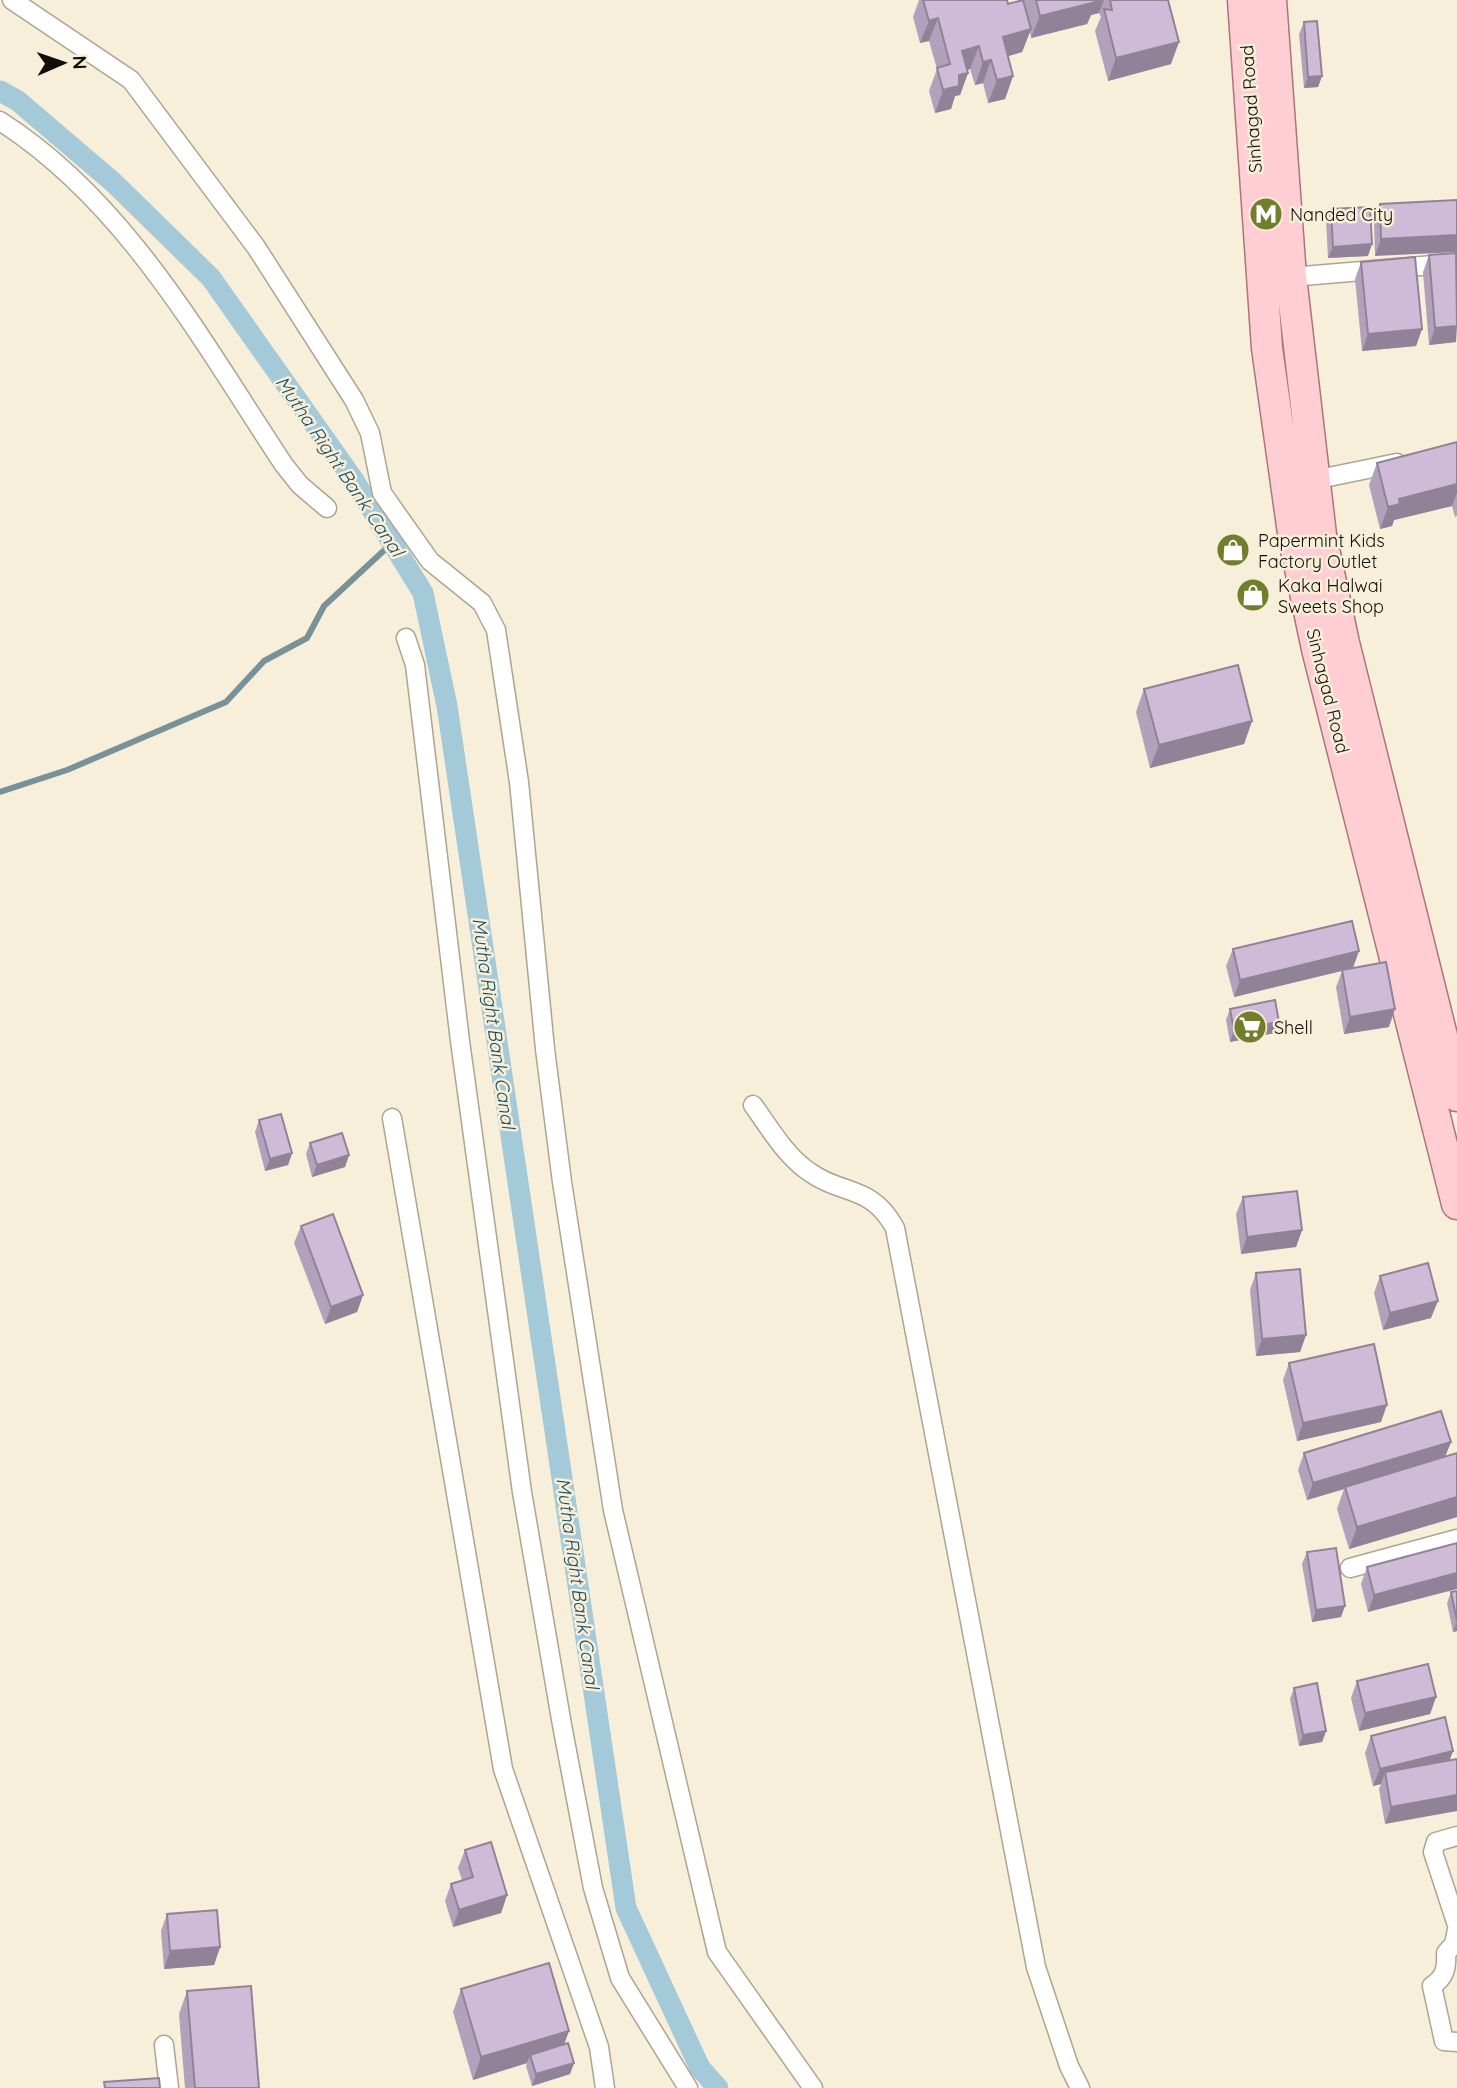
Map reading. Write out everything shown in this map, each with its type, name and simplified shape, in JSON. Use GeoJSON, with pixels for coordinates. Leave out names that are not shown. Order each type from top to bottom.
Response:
{"type":"FeatureCollection","features":[{"type":"Feature","properties":{"kind":"main road","name":"Sinhagad Road"},"geometry":{"type":"LineString","coordinates":[[1243,0],[1266,112],[1291,277],[1331,646],[1455,1190]]}},
{"type":"Feature","properties":{"kind":"main road","name":"Sinhagad Road"},"geometry":{"type":"LineString","coordinates":[[1270,0],[1266,112],[1268,358],[1294,540],[1331,646],[1457,1096]]}},
{"type":"Feature","properties":{"kind":"street"},"geometry":{"type":"LineString","coordinates":[[12,0],[131,80],[256,247],[354,400],[370,433],[382,493],[430,561],[482,603],[496,630],[519,782],[545,1049],[562,1182],[613,1510],[718,1952],[813,2088]]}},
{"type":"Feature","properties":{"kind":"street"},"geometry":{"type":"LineString","coordinates":[[0,121],[37,145],[116,220],[285,465],[300,485],[327,508]]}},
{"type":"Feature","properties":{"kind":"street"},"geometry":{"type":"LineString","coordinates":[[1291,277],[1457,263]]}},
{"type":"Feature","properties":{"kind":"street"},"geometry":{"type":"LineString","coordinates":[[1314,480],[1418,458]]}},
{"type":"Feature","properties":{"kind":"street"},"geometry":{"type":"LineString","coordinates":[[406,638],[415,665],[462,1054],[522,1492],[593,1888],[620,1978],[688,2088]]}},
{"type":"Feature","properties":{"kind":"street"},"geometry":{"type":"LineString","coordinates":[[753,1105],[796,1162],[811,1174],[870,1197],[886,1210],[895,1228],[1036,1967],[1069,2066],[1080,2088]]}},
{"type":"Feature","properties":{"kind":"street"},"geometry":{"type":"LineString","coordinates":[[392,1118],[503,1769],[600,2047],[605,2088]]}},
{"type":"Feature","properties":{"kind":"street"},"geometry":{"type":"LineString","coordinates":[[1350,1568],[1457,1539]]}},
{"type":"Feature","properties":{"kind":"street"},"geometry":{"type":"LineString","coordinates":[[1457,1836],[1436,1842],[1433,1852],[1457,1928],[1454,1944],[1446,1953],[1447,1967],[1442,1979],[1432,1986],[1444,2041],[1457,2042]]}},
{"type":"Feature","properties":{"kind":"street"},"geometry":{"type":"LineString","coordinates":[[164,2045],[169,2088]]}},
{"type":"Feature","properties":{"kind":"building"},"geometry":{"type":"Polygon","coordinates":[[[923,0],[1007,0],[1008,4],[1023,0],[1031,29],[1003,37],[1013,76],[997,80],[991,60],[983,62],[979,46],[962,51],[968,73],[959,75],[959,86],[943,90],[937,68],[950,64],[938,18],[929,21],[923,0]]]}},
{"type":"Feature","properties":{"kind":"building"},"geometry":{"type":"Polygon","coordinates":[[[1036,0],[1095,0],[1096,2],[1040,16],[1036,0]]]}},
{"type":"Feature","properties":{"kind":"building"},"geometry":{"type":"Polygon","coordinates":[[[1110,0],[1168,0],[1179,42],[1116,58],[1104,9],[1112,10],[1110,0]]]}},
{"type":"Feature","properties":{"kind":"building"},"geometry":{"type":"Polygon","coordinates":[[[1317,21],[1322,76],[1308,77],[1304,22],[1317,21]]]}},
{"type":"Feature","properties":{"kind":"building"},"geometry":{"type":"Polygon","coordinates":[[[1457,200],[1457,235],[1381,239],[1380,204],[1457,200]]]}},
{"type":"Feature","properties":{"kind":"building"},"geometry":{"type":"Polygon","coordinates":[[[1370,207],[1372,244],[1333,247],[1331,209],[1370,207]]]}},
{"type":"Feature","properties":{"kind":"building"},"geometry":{"type":"Polygon","coordinates":[[[1456,253],[1457,326],[1435,328],[1429,255],[1456,253]]]}},
{"type":"Feature","properties":{"kind":"building"},"geometry":{"type":"Polygon","coordinates":[[[1415,257],[1422,329],[1368,334],[1361,262],[1415,257]]]}},
{"type":"Feature","properties":{"kind":"building"},"geometry":{"type":"Polygon","coordinates":[[[1457,442],[1457,484],[1399,499],[1400,504],[1388,507],[1377,463],[1457,442]]]}},
{"type":"Feature","properties":{"kind":"building"},"geometry":{"type":"Polygon","coordinates":[[[1238,665],[1252,721],[1159,745],[1144,689],[1238,665]]]}},
{"type":"Feature","properties":{"kind":"building"},"geometry":{"type":"Polygon","coordinates":[[[1352,921],[1359,951],[1240,980],[1233,949],[1352,921]]]}},
{"type":"Feature","properties":{"kind":"building"},"geometry":{"type":"Polygon","coordinates":[[[1386,962],[1395,1009],[1350,1017],[1342,970],[1386,962]]]}},
{"type":"Feature","properties":{"kind":"building"},"geometry":{"type":"Polygon","coordinates":[[[1275,1000],[1279,1022],[1234,1030],[1230,1009],[1275,1000]]]}},
{"type":"Feature","properties":{"kind":"building"},"geometry":{"type":"Polygon","coordinates":[[[281,1114],[292,1153],[270,1159],[259,1120],[281,1114]]]}},
{"type":"Feature","properties":{"kind":"building"},"geometry":{"type":"Polygon","coordinates":[[[342,1133],[349,1155],[317,1165],[310,1143],[342,1133]]]}},
{"type":"Feature","properties":{"kind":"building"},"geometry":{"type":"Polygon","coordinates":[[[1297,1191],[1302,1230],[1247,1237],[1243,1197],[1297,1191]]]}},
{"type":"Feature","properties":{"kind":"building"},"geometry":{"type":"Polygon","coordinates":[[[333,1214],[363,1295],[331,1307],[301,1226],[333,1214]]]}},
{"type":"Feature","properties":{"kind":"building"},"geometry":{"type":"Polygon","coordinates":[[[1428,1263],[1438,1301],[1390,1313],[1380,1276],[1428,1263]]]}},
{"type":"Feature","properties":{"kind":"building"},"geometry":{"type":"Polygon","coordinates":[[[1300,1269],[1306,1335],[1262,1339],[1256,1273],[1300,1269]]]}},
{"type":"Feature","properties":{"kind":"building"},"geometry":{"type":"Polygon","coordinates":[[[1374,1344],[1387,1405],[1303,1423],[1289,1363],[1374,1344]]]}},
{"type":"Feature","properties":{"kind":"building"},"geometry":{"type":"Polygon","coordinates":[[[1441,1411],[1451,1442],[1313,1483],[1304,1453],[1441,1411]]]}},
{"type":"Feature","properties":{"kind":"building"},"geometry":{"type":"Polygon","coordinates":[[[1457,1453],[1457,1497],[1357,1527],[1345,1487],[1457,1453]]]}},
{"type":"Feature","properties":{"kind":"building"},"geometry":{"type":"Polygon","coordinates":[[[1457,1543],[1457,1573],[1374,1595],[1367,1567],[1457,1543]]]}},
{"type":"Feature","properties":{"kind":"building"},"geometry":{"type":"Polygon","coordinates":[[[1336,1548],[1345,1606],[1316,1610],[1307,1552],[1336,1548]]]}},
{"type":"Feature","properties":{"kind":"building"},"geometry":{"type":"Polygon","coordinates":[[[1457,1591],[1457,1621],[1451,1592],[1457,1591]]]}},
{"type":"Feature","properties":{"kind":"building"},"geometry":{"type":"Polygon","coordinates":[[[1428,1664],[1436,1697],[1365,1713],[1357,1681],[1428,1664]]]}},
{"type":"Feature","properties":{"kind":"building"},"geometry":{"type":"Polygon","coordinates":[[[1317,1683],[1326,1731],[1303,1735],[1294,1688],[1317,1683]]]}},
{"type":"Feature","properties":{"kind":"building"},"geometry":{"type":"Polygon","coordinates":[[[1445,1717],[1453,1751],[1380,1769],[1371,1736],[1445,1717]]]}},
{"type":"Feature","properties":{"kind":"building"},"geometry":{"type":"Polygon","coordinates":[[[1457,1759],[1457,1795],[1391,1807],[1385,1772],[1457,1759]]]}},
{"type":"Feature","properties":{"kind":"building"},"geometry":{"type":"Polygon","coordinates":[[[491,1842],[507,1895],[459,1910],[451,1884],[473,1877],[465,1850],[491,1842]]]}},
{"type":"Feature","properties":{"kind":"building"},"geometry":{"type":"Polygon","coordinates":[[[217,1910],[220,1947],[170,1951],[167,1914],[217,1910]]]}},
{"type":"Feature","properties":{"kind":"building"},"geometry":{"type":"Polygon","coordinates":[[[549,1963],[569,2031],[481,2057],[461,1989],[549,1963]]]}},
{"type":"Feature","properties":{"kind":"building"},"geometry":{"type":"Polygon","coordinates":[[[251,1986],[259,2088],[195,2088],[187,1991],[251,1986]]]}},
{"type":"Feature","properties":{"kind":"building"},"geometry":{"type":"Polygon","coordinates":[[[568,2043],[574,2063],[536,2074],[530,2055],[568,2043]]]}},
{"type":"Feature","properties":{"kind":"building"},"geometry":{"type":"Polygon","coordinates":[[[159,2078],[160,2088],[105,2088],[104,2082],[159,2078]]]}},
{"type":"Feature","properties":{"kind":"waterway","name":"Mutha Right Bank Canal"},"geometry":{"type":"LineString","coordinates":[[0,91],[18,101],[114,183],[211,278],[353,479],[423,593],[447,706],[626,1908],[700,2068],[718,2088]]}},
{"type":"Feature","properties":{"kind":"waterway"},"geometry":{"type":"LineString","coordinates":[[0,792],[67,770],[226,702],[264,661],[307,638],[324,606],[392,543]]}},
{"type":"Feature","properties":{"kind":"place","name":"Nanded City"},"geometry":{"type":"Point","coordinates":[1266,214]}},
{"type":"Feature","properties":{"kind":"place","name":"Papermint Kids Factory Outlet"},"geometry":{"type":"Point","coordinates":[1233,550]}},
{"type":"Feature","properties":{"kind":"place","name":"Kaka Halwai Sweets Shop"},"geometry":{"type":"Point","coordinates":[1253,595]}},
{"type":"Feature","properties":{"kind":"place","name":"Shell"},"geometry":{"type":"Point","coordinates":[1250,1027]}}]}
